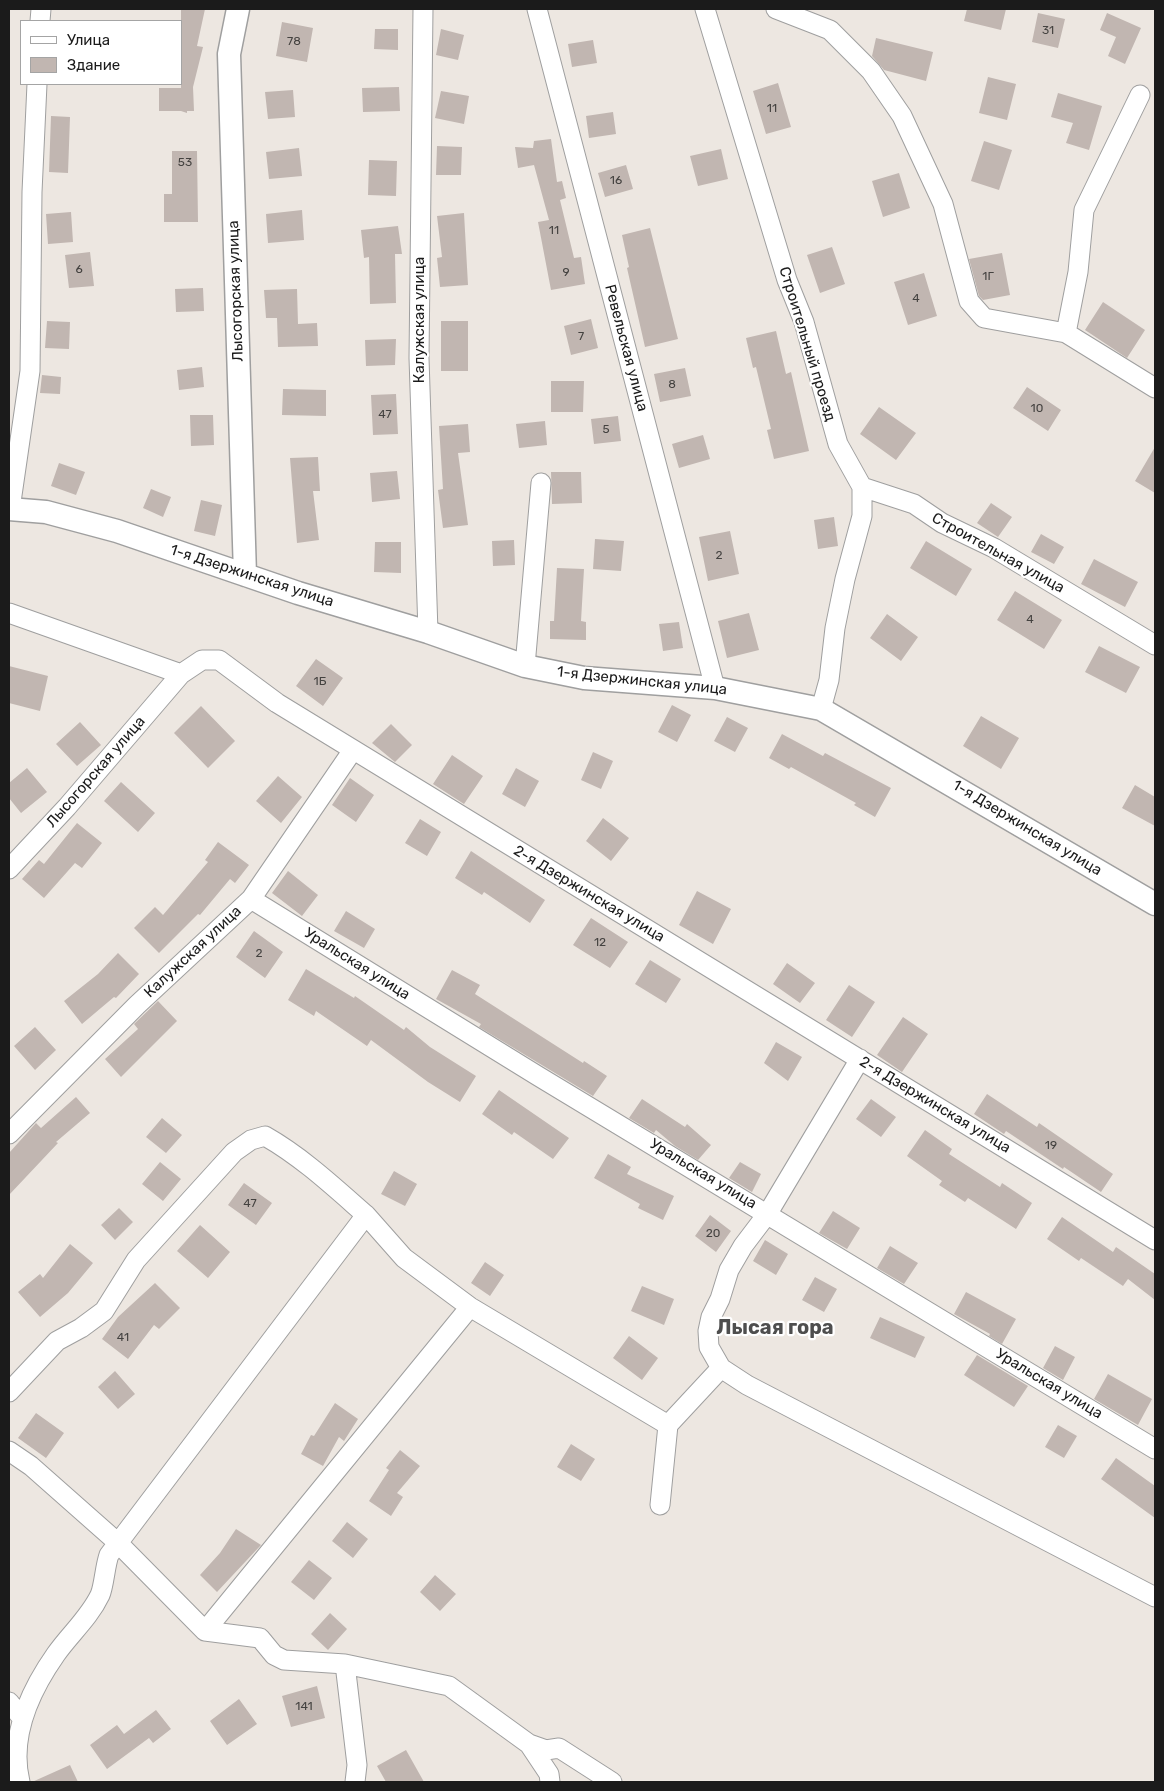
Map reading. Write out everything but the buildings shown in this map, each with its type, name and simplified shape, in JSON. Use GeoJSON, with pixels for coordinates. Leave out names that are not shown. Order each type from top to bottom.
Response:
{"type":"FeatureCollection","features":[{"type":"Feature","properties":{"kind":"street","name":"Лысогорская улица"},"geometry":{"type":"LineString","coordinates":[[238,9],[229,54],[245,574]]}},
{"type":"Feature","properties":{"kind":"street","name":"Калужская улица"},"geometry":{"type":"LineString","coordinates":[[423,9],[420,358],[428,632]]}},
{"type":"Feature","properties":{"kind":"street","name":"Ревельская улица"},"geometry":{"type":"LineString","coordinates":[[537,9],[715,688]]}},
{"type":"Feature","properties":{"kind":"street","name":"Строительный проезд"},"geometry":{"type":"LineString","coordinates":[[705,9],[787,280],[804,322],[838,444],[862,487],[862,516],[845,579],[835,628],[829,680],[821,709]]}},
{"type":"Feature","properties":{"kind":"street"},"geometry":{"type":"LineString","coordinates":[[776,9],[830,30],[871,71],[902,116],[943,204],[969,300],[984,318],[1066,333],[1155,388]]}},
{"type":"Feature","properties":{"kind":"street"},"geometry":{"type":"LineString","coordinates":[[9,509],[30,371],[32,192],[37,85]]}},
{"type":"Feature","properties":{"kind":"street"},"geometry":{"type":"LineString","coordinates":[[1066,333],[1078,272],[1084,210],[1140,95]]}},
{"type":"Feature","properties":{"kind":"street"},"geometry":{"type":"LineString","coordinates":[[525,666],[541,483]]}},
{"type":"Feature","properties":{"kind":"street","name":"Строительная улица"},"geometry":{"type":"LineString","coordinates":[[862,487],[914,504],[942,523],[994,548],[1155,645]]}},
{"type":"Feature","properties":{"kind":"street","name":"1-я Дзержинская улица"},"geometry":{"type":"LineString","coordinates":[[9,509],[46,512],[117,531],[428,632],[525,666],[584,678],[715,688],[821,709],[1155,904]]}},
{"type":"Feature","properties":{"kind":"street"},"geometry":{"type":"LineString","coordinates":[[9,613],[181,674]]}},
{"type":"Feature","properties":{"kind":"street","name":"2-я Дзержинская улица"},"geometry":{"type":"LineString","coordinates":[[181,674],[202,660],[219,660],[277,703],[1155,1240]]}},
{"type":"Feature","properties":{"kind":"street","name":"Лысогорская улица"},"geometry":{"type":"LineString","coordinates":[[9,869],[67,807],[181,674]]}},
{"type":"Feature","properties":{"kind":"street","name":"Калужская улица"},"geometry":{"type":"LineString","coordinates":[[9,1134],[136,1005],[251,899],[353,750]]}},
{"type":"Feature","properties":{"kind":"street","name":"Уральская улица"},"geometry":{"type":"LineString","coordinates":[[251,899],[538,1076],[768,1213],[1155,1449]]}},
{"type":"Feature","properties":{"kind":"street"},"geometry":{"type":"LineString","coordinates":[[860,1060],[768,1213],[743,1246],[729,1270],[720,1299],[711,1317],[708,1331],[709,1347],[722,1368],[747,1385],[1155,1597]]}},
{"type":"Feature","properties":{"kind":"street"},"geometry":{"type":"LineString","coordinates":[[9,1392],[57,1341],[81,1328],[104,1312],[136,1260],[234,1152],[251,1140],[265,1136],[317,1172],[366,1215],[404,1258],[470,1307],[668,1425]]}},
{"type":"Feature","properties":{"kind":"street"},"geometry":{"type":"LineString","coordinates":[[9,1781],[20,1782],[15,1757],[22,1718],[56,1654],[86,1617],[101,1594],[103,1571],[109,1554],[366,1215]]}},
{"type":"Feature","properties":{"kind":"street"},"geometry":{"type":"LineString","coordinates":[[205,1632],[470,1307]]}},
{"type":"Feature","properties":{"kind":"street"},"geometry":{"type":"LineString","coordinates":[[660,1505],[668,1425],[722,1368]]}},
{"type":"Feature","properties":{"kind":"street"},"geometry":{"type":"LineString","coordinates":[[9,1451],[31,1466],[117,1542],[205,1632],[260,1638],[274,1655],[284,1660],[345,1664],[449,1686],[529,1744],[546,1750],[559,1748],[612,1782]]}},
{"type":"Feature","properties":{"kind":"street"},"geometry":{"type":"LineString","coordinates":[[345,1664],[357,1765],[355,1782]]}},
{"type":"Feature","properties":{"kind":"street"},"geometry":{"type":"LineString","coordinates":[[9,1702],[22,1718]]}},
{"type":"Feature","properties":{"kind":"street"},"geometry":{"type":"LineString","coordinates":[[529,1744],[549,1774],[550,1782]]}},
{"type":"Feature","properties":{"kind":"district","name":"Лысая гора"},"geometry":{"type":"Point","coordinates":[775,1328]}}]}
